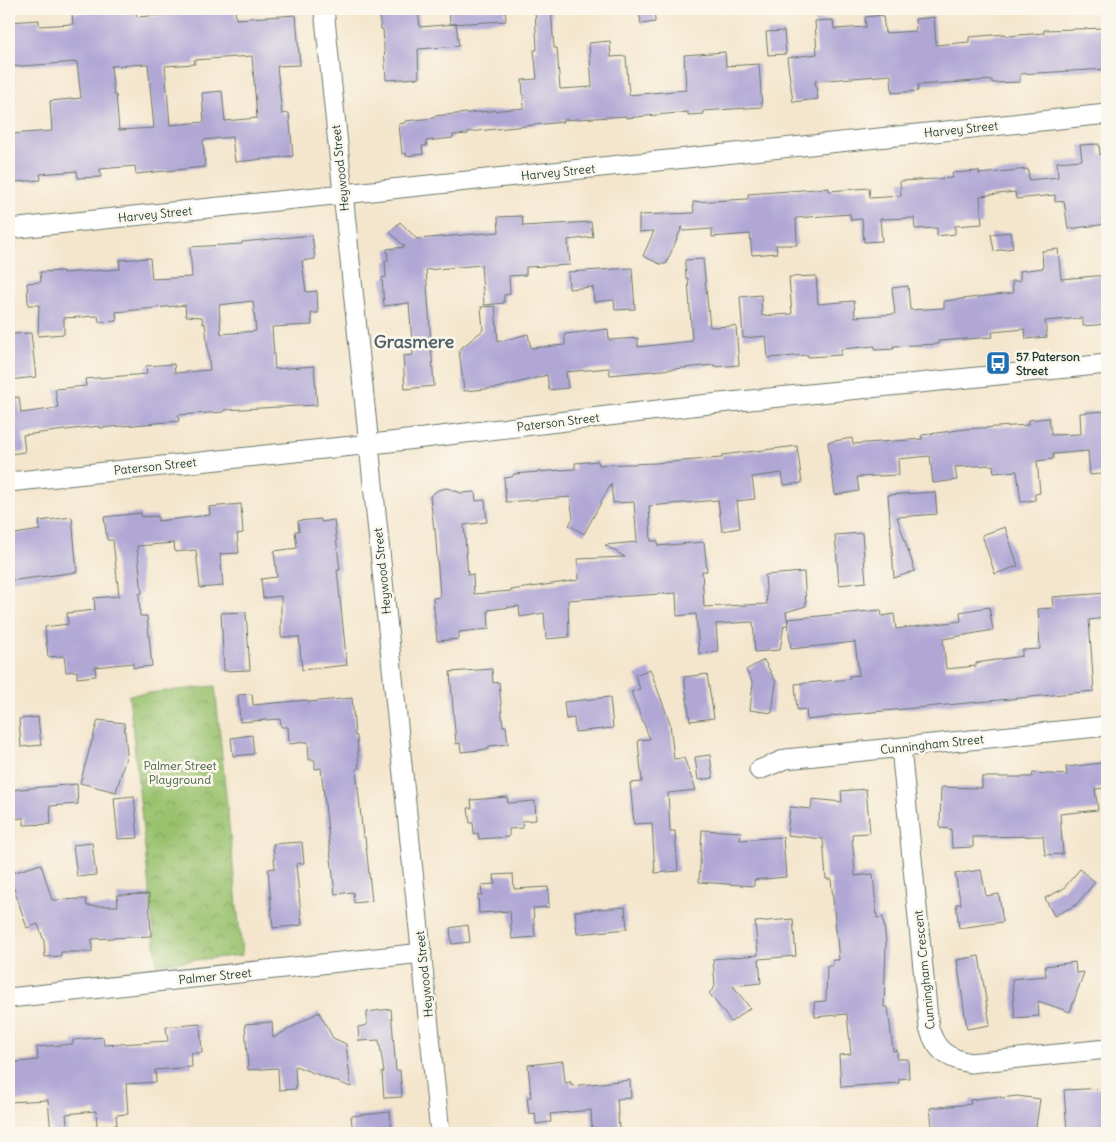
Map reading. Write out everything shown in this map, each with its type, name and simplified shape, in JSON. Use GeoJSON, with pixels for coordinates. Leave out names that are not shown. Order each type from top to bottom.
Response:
{"type":"FeatureCollection","features":[{"type":"Feature","properties":{"kind":"street","name":"Heywood Street"},"geometry":{"type":"LineString","coordinates":[[324,9],[440,1133]]}},
{"type":"Feature","properties":{"kind":"street","name":"Harvey Street"},"geometry":{"type":"LineString","coordinates":[[9,229],[1107,114]]}},
{"type":"Feature","properties":{"kind":"street","name":"Paterson Street"},"geometry":{"type":"LineString","coordinates":[[9,482],[368,444],[700,405],[1107,364]]}},
{"type":"Feature","properties":{"kind":"street","name":"Cunningham Street"},"geometry":{"type":"LineString","coordinates":[[759,770],[786,759],[1107,726]]}},
{"type":"Feature","properties":{"kind":"street","name":"Cunningham Crescent"},"geometry":{"type":"LineString","coordinates":[[901,748],[929,1028],[933,1040],[941,1051],[955,1060],[970,1063],[1107,1049]]}},
{"type":"Feature","properties":{"kind":"street","name":"Palmer Street"},"geometry":{"type":"LineString","coordinates":[[9,998],[422,953]]}},
{"type":"Feature","properties":{"kind":"green space","name":"Palmer Street Playground"},"geometry":{"type":"Polygon","coordinates":[[[215,686],[242,955],[157,964],[129,695],[215,686]]]}},
{"type":"Feature","properties":{"kind":"building"},"geometry":{"type":"Polygon","coordinates":[[[136,9],[137,17],[212,11],[212,9],[235,9],[236,19],[296,15],[300,65],[277,66],[282,114],[289,113],[293,156],[235,162],[232,137],[203,140],[205,167],[136,174],[135,166],[100,169],[101,177],[78,178],[77,171],[40,174],[41,180],[14,182],[11,134],[52,131],[50,101],[81,98],[77,62],[9,67],[9,22],[39,20],[39,26],[73,24],[72,13],[136,9]],[[252,56],[194,60],[195,64],[165,66],[170,125],[204,122],[202,93],[222,91],[225,121],[257,118],[252,56]],[[148,64],[111,66],[119,130],[154,128],[148,64]]]}},
{"type":"Feature","properties":{"kind":"building"},"geometry":{"type":"Polygon","coordinates":[[[378,9],[418,10],[420,27],[456,24],[459,46],[418,49],[419,78],[386,80],[383,29],[381,29],[378,9]]]}},
{"type":"Feature","properties":{"kind":"building"},"geometry":{"type":"Polygon","coordinates":[[[449,9],[505,9],[506,21],[450,24],[449,9]]]}},
{"type":"Feature","properties":{"kind":"building"},"geometry":{"type":"Polygon","coordinates":[[[535,9],[551,9],[554,48],[557,48],[560,89],[592,87],[589,43],[610,41],[611,57],[626,56],[629,95],[686,90],[684,55],[725,52],[726,66],[759,64],[762,107],[703,111],[704,114],[688,115],[688,112],[626,118],[626,116],[563,120],[563,122],[468,132],[468,134],[453,135],[453,138],[426,141],[427,146],[422,146],[423,154],[406,156],[406,153],[402,154],[399,124],[405,123],[405,121],[434,118],[434,116],[524,108],[522,80],[537,79],[534,50],[537,50],[535,9]]]}},
{"type":"Feature","properties":{"kind":"building"},"geometry":{"type":"Polygon","coordinates":[[[639,9],[654,9],[655,22],[641,24],[639,9]]]}},
{"type":"Feature","properties":{"kind":"building"},"geometry":{"type":"Polygon","coordinates":[[[883,15],[885,33],[916,31],[915,19],[934,17],[936,45],[969,42],[969,37],[1044,33],[1044,30],[1107,28],[1107,69],[1020,74],[1020,82],[992,83],[992,80],[918,85],[918,91],[892,93],[891,75],[815,81],[818,99],[793,102],[787,58],[817,54],[815,21],[833,20],[834,29],[866,27],[865,17],[883,15]]]}},
{"type":"Feature","properties":{"kind":"building"},"geometry":{"type":"Polygon","coordinates":[[[784,31],[786,54],[768,55],[766,32],[784,31]]]}},
{"type":"Feature","properties":{"kind":"building"},"geometry":{"type":"Polygon","coordinates":[[[1099,144],[1100,155],[1107,154],[1107,224],[1068,229],[1064,201],[1055,202],[1055,195],[1016,199],[1015,192],[980,196],[982,224],[955,226],[955,234],[937,236],[937,228],[915,229],[914,218],[880,219],[882,241],[864,242],[862,219],[851,220],[850,214],[796,218],[797,245],[776,245],[777,253],[752,255],[750,234],[712,237],[712,229],[683,231],[682,227],[666,264],[660,264],[643,256],[654,231],[639,232],[639,215],[694,213],[693,202],[748,199],[748,194],[829,188],[829,191],[869,188],[870,198],[901,196],[900,181],[953,178],[952,173],[979,171],[979,174],[1028,169],[1029,180],[1058,177],[1057,162],[1082,160],[1080,145],[1099,144]]]}},
{"type":"Feature","properties":{"kind":"building"},"geometry":{"type":"Polygon","coordinates":[[[522,216],[523,226],[591,222],[593,237],[568,240],[570,265],[526,267],[526,275],[509,276],[510,294],[504,295],[504,303],[484,305],[481,265],[426,270],[434,386],[405,389],[403,356],[413,355],[409,303],[384,306],[382,278],[386,277],[385,261],[388,261],[387,249],[405,247],[390,232],[400,222],[417,239],[499,232],[498,217],[522,216]]]}},
{"type":"Feature","properties":{"kind":"building"},"geometry":{"type":"Polygon","coordinates":[[[1010,232],[1013,248],[994,251],[991,234],[1010,232]]]}},
{"type":"Feature","properties":{"kind":"building"},"geometry":{"type":"Polygon","coordinates":[[[312,235],[315,259],[302,261],[306,292],[317,291],[318,313],[311,313],[312,325],[272,327],[275,369],[314,366],[317,405],[224,410],[224,412],[178,415],[179,421],[100,428],[100,426],[23,435],[25,452],[9,454],[9,398],[19,397],[21,413],[58,408],[55,389],[86,386],[85,379],[147,374],[146,366],[174,364],[175,373],[210,370],[205,323],[203,324],[202,317],[186,316],[185,305],[116,312],[117,321],[99,322],[98,316],[64,318],[64,334],[38,336],[39,305],[28,305],[27,283],[41,282],[40,272],[63,271],[63,273],[120,269],[119,260],[150,258],[152,279],[192,277],[190,247],[242,244],[242,242],[312,235]],[[253,301],[219,305],[221,334],[256,331],[253,301]]]}},
{"type":"Feature","properties":{"kind":"building"},"geometry":{"type":"Polygon","coordinates":[[[1058,249],[1061,279],[1107,275],[1107,324],[1083,326],[1083,318],[1045,321],[1047,337],[1026,339],[1025,329],[992,332],[993,337],[938,341],[939,344],[893,346],[894,349],[875,350],[875,346],[841,349],[841,355],[808,357],[808,355],[768,358],[766,336],[743,338],[740,297],[761,295],[762,316],[792,314],[789,277],[816,276],[818,304],[854,301],[855,317],[895,314],[892,288],[908,286],[910,310],[944,308],[944,301],[1013,293],[1012,281],[1020,281],[1020,271],[1043,268],[1042,251],[1058,249]]]}},
{"type":"Feature","properties":{"kind":"building"},"geometry":{"type":"Polygon","coordinates":[[[703,259],[710,327],[736,326],[739,365],[715,367],[715,365],[610,375],[609,368],[566,372],[568,388],[549,390],[547,375],[498,388],[464,391],[459,350],[483,330],[481,307],[495,306],[498,342],[528,334],[531,348],[565,345],[565,334],[608,329],[609,340],[638,338],[638,347],[692,341],[685,260],[703,259]]]}},
{"type":"Feature","properties":{"kind":"building"},"geometry":{"type":"Polygon","coordinates":[[[632,268],[635,309],[615,310],[614,300],[594,302],[593,287],[569,289],[568,272],[632,268]]]}},
{"type":"Feature","properties":{"kind":"building"},"geometry":{"type":"Polygon","coordinates":[[[31,333],[36,377],[9,380],[9,334],[31,333]]]}},
{"type":"Feature","properties":{"kind":"building"},"geometry":{"type":"Polygon","coordinates":[[[1104,411],[1107,473],[1090,475],[1088,451],[1053,454],[1053,459],[1037,461],[1040,493],[1035,494],[1035,500],[1021,502],[1017,471],[994,473],[993,465],[955,467],[957,480],[933,483],[930,456],[898,459],[899,475],[857,477],[859,491],[835,495],[828,442],[852,438],[853,444],[922,439],[922,435],[966,429],[1028,425],[1028,420],[1049,418],[1051,435],[1081,434],[1080,413],[1104,411]]]}},
{"type":"Feature","properties":{"kind":"building"},"geometry":{"type":"Polygon","coordinates":[[[797,446],[802,483],[784,485],[782,473],[752,477],[755,499],[737,501],[740,528],[722,531],[718,500],[649,506],[651,541],[658,541],[658,546],[704,542],[707,571],[702,571],[704,607],[767,604],[765,575],[804,572],[806,606],[786,612],[788,625],[784,625],[780,650],[755,652],[753,622],[716,624],[718,652],[699,654],[696,614],[677,616],[676,593],[568,600],[569,637],[546,639],[544,613],[520,617],[519,606],[488,610],[489,629],[459,632],[459,639],[437,641],[433,598],[440,597],[435,528],[430,496],[438,490],[447,488],[461,493],[475,492],[476,501],[485,500],[487,522],[464,525],[468,575],[473,574],[474,594],[512,591],[579,580],[578,559],[625,557],[605,545],[637,542],[634,502],[613,503],[611,484],[584,534],[569,525],[573,518],[570,497],[506,502],[504,478],[512,477],[514,474],[575,469],[575,463],[598,461],[599,465],[722,458],[722,455],[797,446]]]}},
{"type":"Feature","properties":{"kind":"building"},"geometry":{"type":"Polygon","coordinates":[[[935,492],[937,514],[897,517],[915,571],[894,578],[888,495],[935,492]]]}},
{"type":"Feature","properties":{"kind":"building"},"geometry":{"type":"Polygon","coordinates":[[[241,504],[243,533],[237,534],[239,553],[220,554],[223,586],[200,588],[196,550],[175,552],[174,543],[137,546],[142,593],[139,594],[140,616],[147,616],[152,666],[133,668],[133,663],[95,667],[96,676],[77,678],[77,671],[66,672],[64,656],[48,657],[45,627],[68,624],[67,613],[95,610],[94,598],[119,596],[113,540],[107,540],[104,517],[141,513],[141,517],[158,516],[158,521],[210,515],[209,507],[241,504]]]}},
{"type":"Feature","properties":{"kind":"building"},"geometry":{"type":"Polygon","coordinates":[[[72,517],[77,572],[9,581],[9,535],[40,530],[39,521],[72,517]]]}},
{"type":"Feature","properties":{"kind":"building"},"geometry":{"type":"Polygon","coordinates":[[[321,519],[321,522],[334,520],[340,570],[337,570],[347,665],[302,670],[299,637],[281,637],[281,596],[263,598],[261,579],[277,577],[274,551],[297,548],[295,531],[299,531],[298,521],[321,519]]]}},
{"type":"Feature","properties":{"kind":"building"},"geometry":{"type":"Polygon","coordinates":[[[1005,527],[1018,566],[995,574],[982,535],[1005,527]]]}},
{"type":"Feature","properties":{"kind":"building"},"geometry":{"type":"Polygon","coordinates":[[[862,533],[866,582],[839,585],[835,535],[862,533]]]}},
{"type":"Feature","properties":{"kind":"building"},"geometry":{"type":"Polygon","coordinates":[[[1107,593],[1107,618],[1089,620],[1094,691],[831,716],[807,720],[806,709],[797,710],[795,684],[850,679],[849,676],[859,675],[855,642],[791,649],[788,619],[881,610],[882,616],[894,614],[896,629],[961,621],[960,612],[989,607],[993,630],[943,639],[946,669],[976,666],[976,663],[1022,656],[1022,650],[1040,649],[1038,609],[1053,608],[1052,597],[1107,593]]]}},
{"type":"Feature","properties":{"kind":"building"},"geometry":{"type":"Polygon","coordinates":[[[246,612],[250,670],[224,671],[221,613],[246,612]]]}},
{"type":"Feature","properties":{"kind":"building"},"geometry":{"type":"Polygon","coordinates":[[[764,660],[776,682],[772,713],[750,710],[753,683],[746,670],[764,660]]]}},
{"type":"Feature","properties":{"kind":"building"},"geometry":{"type":"Polygon","coordinates":[[[492,669],[493,683],[499,682],[503,726],[506,726],[508,744],[489,746],[489,749],[461,752],[460,743],[456,744],[450,672],[492,669]]]}},
{"type":"Feature","properties":{"kind":"building"},"geometry":{"type":"Polygon","coordinates":[[[650,669],[670,723],[674,759],[684,758],[696,790],[668,793],[670,831],[675,831],[678,871],[655,873],[652,823],[634,824],[630,783],[642,782],[638,740],[650,739],[631,692],[640,689],[635,675],[650,669]]]}},
{"type":"Feature","properties":{"kind":"building"},"geometry":{"type":"Polygon","coordinates":[[[707,674],[714,718],[690,721],[684,677],[707,674]]]}},
{"type":"Feature","properties":{"kind":"building"},"geometry":{"type":"Polygon","coordinates":[[[252,694],[253,705],[352,698],[359,769],[356,769],[372,901],[354,903],[353,892],[335,894],[321,768],[315,769],[315,760],[309,760],[308,742],[289,744],[288,727],[281,727],[280,719],[240,722],[238,695],[252,694]]]}},
{"type":"Feature","properties":{"kind":"building"},"geometry":{"type":"Polygon","coordinates":[[[610,697],[613,728],[575,732],[574,718],[566,719],[564,702],[610,697]]]}},
{"type":"Feature","properties":{"kind":"building"},"geometry":{"type":"Polygon","coordinates":[[[38,717],[41,745],[21,747],[19,719],[38,717]]]}},
{"type":"Feature","properties":{"kind":"building"},"geometry":{"type":"Polygon","coordinates":[[[98,720],[124,723],[127,754],[116,792],[80,783],[98,720]]]}},
{"type":"Feature","properties":{"kind":"building"},"geometry":{"type":"Polygon","coordinates":[[[252,735],[254,754],[233,756],[231,738],[252,735]]]}},
{"type":"Feature","properties":{"kind":"building"},"geometry":{"type":"Polygon","coordinates":[[[710,755],[713,778],[698,780],[695,757],[710,755]]]}},
{"type":"Feature","properties":{"kind":"building"},"geometry":{"type":"Polygon","coordinates":[[[1102,763],[1105,788],[1095,789],[1098,810],[1060,814],[1063,854],[1045,855],[1043,836],[973,837],[973,847],[952,848],[951,829],[940,828],[941,787],[982,788],[982,777],[1032,777],[1033,773],[1067,775],[1066,767],[1102,763]]]}},
{"type":"Feature","properties":{"kind":"building"},"geometry":{"type":"Polygon","coordinates":[[[77,784],[78,804],[50,806],[51,824],[24,825],[24,818],[9,819],[9,790],[77,784]]]}},
{"type":"Feature","properties":{"kind":"building"},"geometry":{"type":"Polygon","coordinates":[[[866,789],[870,833],[852,834],[855,876],[873,874],[877,918],[883,917],[886,943],[884,1007],[888,1007],[893,1051],[897,1050],[897,1059],[908,1059],[909,1078],[899,1079],[899,1083],[841,1087],[839,1055],[851,1054],[847,1014],[815,1017],[814,1002],[826,1001],[827,966],[832,966],[833,960],[839,960],[831,879],[826,879],[823,839],[787,835],[790,807],[811,809],[812,799],[842,802],[841,791],[866,789]]]}},
{"type":"Feature","properties":{"kind":"building"},"geometry":{"type":"Polygon","coordinates":[[[134,796],[138,838],[118,839],[114,798],[134,796]]]}},
{"type":"Feature","properties":{"kind":"building"},"geometry":{"type":"Polygon","coordinates":[[[507,797],[508,803],[535,801],[536,820],[522,821],[523,828],[509,829],[509,837],[479,839],[478,833],[474,834],[473,823],[470,823],[468,808],[472,808],[471,800],[507,797]]]}},
{"type":"Feature","properties":{"kind":"building"},"geometry":{"type":"Polygon","coordinates":[[[702,830],[741,832],[740,840],[783,837],[786,877],[754,880],[754,886],[699,882],[702,830]]]}},
{"type":"Feature","properties":{"kind":"building"},"geometry":{"type":"Polygon","coordinates":[[[302,842],[304,863],[296,864],[302,925],[273,928],[268,869],[275,868],[273,844],[302,842]]]}},
{"type":"Feature","properties":{"kind":"building"},"geometry":{"type":"Polygon","coordinates":[[[92,843],[96,875],[77,877],[73,845],[92,843]]]}},
{"type":"Feature","properties":{"kind":"building"},"geometry":{"type":"Polygon","coordinates":[[[41,864],[52,900],[86,899],[87,906],[118,906],[117,895],[149,894],[151,936],[92,939],[92,952],[61,952],[61,956],[45,957],[44,941],[38,924],[27,928],[9,874],[41,864]]]}},
{"type":"Feature","properties":{"kind":"building"},"geometry":{"type":"Polygon","coordinates":[[[1080,869],[1095,882],[1076,905],[1054,916],[1045,898],[1063,889],[1080,869]]]}},
{"type":"Feature","properties":{"kind":"building"},"geometry":{"type":"Polygon","coordinates":[[[981,870],[986,896],[999,894],[1003,922],[959,928],[956,904],[961,904],[955,874],[981,870]]]}},
{"type":"Feature","properties":{"kind":"building"},"geometry":{"type":"Polygon","coordinates":[[[513,874],[514,889],[548,887],[549,907],[533,908],[535,937],[512,939],[510,911],[479,913],[478,895],[482,895],[481,885],[495,884],[494,875],[513,874]]]}},
{"type":"Feature","properties":{"kind":"building"},"geometry":{"type":"Polygon","coordinates":[[[625,907],[627,929],[577,934],[575,911],[625,907]]]}},
{"type":"Feature","properties":{"kind":"building"},"geometry":{"type":"Polygon","coordinates":[[[793,919],[796,956],[759,959],[761,983],[733,986],[750,1008],[731,1022],[709,993],[715,987],[713,959],[758,955],[755,922],[793,919]]]}},
{"type":"Feature","properties":{"kind":"building"},"geometry":{"type":"Polygon","coordinates":[[[468,925],[470,942],[452,944],[450,928],[468,925]]]}},
{"type":"Feature","properties":{"kind":"building"},"geometry":{"type":"Polygon","coordinates":[[[979,956],[990,1025],[967,1029],[957,960],[979,956]]]}},
{"type":"Feature","properties":{"kind":"building"},"geometry":{"type":"Polygon","coordinates":[[[1075,962],[1076,973],[1084,972],[1070,1012],[1038,1001],[1039,1016],[1015,1018],[1012,979],[1046,976],[1045,966],[1075,962]]]}},
{"type":"Feature","properties":{"kind":"building"},"geometry":{"type":"Polygon","coordinates":[[[391,1009],[396,1071],[400,1070],[402,1097],[384,1098],[382,1072],[384,1072],[379,1040],[359,1041],[358,1027],[367,1025],[367,1012],[391,1009]]]}},
{"type":"Feature","properties":{"kind":"building"},"geometry":{"type":"Polygon","coordinates":[[[319,1012],[333,1038],[346,1044],[351,1087],[295,1066],[296,1089],[279,1090],[278,1068],[248,1070],[245,1024],[272,1022],[273,1038],[319,1012]]]}},
{"type":"Feature","properties":{"kind":"building"},"geometry":{"type":"Polygon","coordinates":[[[200,1024],[202,1053],[191,1053],[192,1067],[155,1070],[156,1082],[126,1084],[128,1114],[116,1115],[117,1125],[97,1127],[96,1111],[66,1114],[68,1133],[51,1133],[48,1100],[9,1102],[9,1063],[38,1060],[37,1047],[73,1044],[73,1040],[103,1037],[104,1045],[168,1041],[166,1027],[200,1024]]]}},
{"type":"Feature","properties":{"kind":"building"},"geometry":{"type":"Polygon","coordinates":[[[563,1061],[565,1083],[571,1082],[571,1086],[630,1080],[631,1098],[617,1099],[619,1128],[592,1129],[591,1110],[550,1114],[551,1122],[536,1124],[535,1113],[529,1114],[527,1097],[531,1097],[528,1065],[563,1061]]]}},
{"type":"Feature","properties":{"kind":"building"},"geometry":{"type":"Polygon","coordinates":[[[1107,1088],[1107,1133],[1067,1133],[1064,1090],[1107,1088]]]}},
{"type":"Feature","properties":{"kind":"building"},"geometry":{"type":"Polygon","coordinates":[[[1000,1096],[1001,1098],[1017,1096],[1040,1099],[1035,1133],[933,1133],[930,1108],[971,1104],[970,1100],[1000,1096]]]}},
{"type":"Feature","properties":{"kind":"building"},"geometry":{"type":"Polygon","coordinates":[[[390,1112],[392,1133],[353,1133],[351,1116],[390,1112]]]}},
{"type":"Feature","properties":{"kind":"place","name":"57 Paterson Street"},"geometry":{"type":"Point","coordinates":[998,363]}},
{"type":"Feature","properties":{"kind":"district","name":"Grasmere"},"geometry":{"type":"Point","coordinates":[414,341]}}]}
